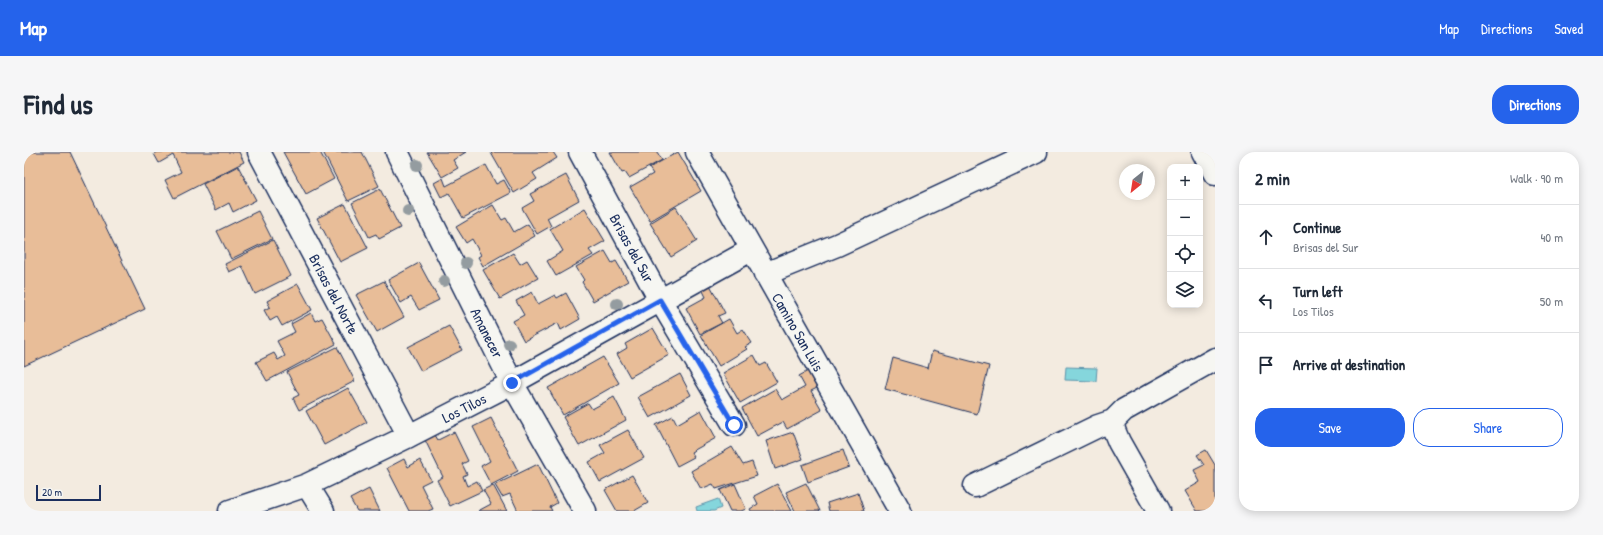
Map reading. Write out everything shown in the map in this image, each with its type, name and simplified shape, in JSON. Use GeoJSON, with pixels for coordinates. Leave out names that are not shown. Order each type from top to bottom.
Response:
{"type":"FeatureCollection","features":[{"type":"Feature","properties":{"kind":"street","name":"Brisas del Norte"},"geometry":{"type":"LineString","coordinates":[[259,152],[409,436]]}},
{"type":"Feature","properties":{"kind":"street","name":"Amanecer"},"geometry":{"type":"LineString","coordinates":[[397,152],[512,383],[585,511]]}},
{"type":"Feature","properties":{"kind":"street","name":"Brisas del Sur"},"geometry":{"type":"LineString","coordinates":[[580,152],[660,300],[734,425]]}},
{"type":"Feature","properties":{"kind":"street","name":"Camino San Luis"},"geometry":{"type":"LineString","coordinates":[[697,152],[751,250],[900,511]]}},
{"type":"Feature","properties":{"kind":"street"},"geometry":{"type":"LineString","coordinates":[[765,274],[837,245],[1036,152]]}},
{"type":"Feature","properties":{"kind":"street"},"geometry":{"type":"LineString","coordinates":[[1203,152],[1215,174]]}},
{"type":"Feature","properties":{"kind":"street","name":"Los Tilos"},"geometry":{"type":"LineString","coordinates":[[230,511],[307,485],[409,436],[512,383],[751,250]]}},
{"type":"Feature","properties":{"kind":"street"},"geometry":{"type":"LineString","coordinates":[[975,486],[1098,426],[1113,421],[1124,410],[1215,359]]}},
{"type":"Feature","properties":{"kind":"street"},"geometry":{"type":"LineString","coordinates":[[1113,421],[1114,430],[1119,442],[1158,511]]}},
{"type":"Feature","properties":{"kind":"street"},"geometry":{"type":"LineString","coordinates":[[307,485],[323,511]]}},
{"type":"Feature","properties":{"kind":"water"},"geometry":{"type":"Polygon","coordinates":[[[1066,367],[1097,368],[1096,381],[1065,380],[1066,367]]]}},
{"type":"Feature","properties":{"kind":"water"},"geometry":{"type":"Polygon","coordinates":[[[718,499],[721,508],[714,511],[697,511],[696,507],[718,499]]]}},
{"type":"Feature","properties":{"kind":"building"},"geometry":{"type":"Polygon","coordinates":[[[24,152],[70,152],[145,309],[24,366],[24,152]]]}},
{"type":"Feature","properties":{"kind":"building"},"geometry":{"type":"Polygon","coordinates":[[[158,152],[239,152],[244,162],[174,198],[165,180],[181,172],[173,155],[159,163],[154,154],[158,152]]]}},
{"type":"Feature","properties":{"kind":"building"},"geometry":{"type":"Polygon","coordinates":[[[283,152],[320,152],[334,179],[306,194],[283,152]]]}},
{"type":"Feature","properties":{"kind":"building"},"geometry":{"type":"Polygon","coordinates":[[[323,152],[362,152],[379,186],[348,201],[323,152]]]}},
{"type":"Feature","properties":{"kind":"building"},"geometry":{"type":"Polygon","coordinates":[[[427,152],[466,152],[453,160],[458,168],[442,177],[427,152]]]}},
{"type":"Feature","properties":{"kind":"building"},"geometry":{"type":"Polygon","coordinates":[[[553,152],[557,158],[533,173],[537,179],[514,193],[491,153],[553,152]]]}},
{"type":"Feature","properties":{"kind":"building"},"geometry":{"type":"Polygon","coordinates":[[[610,152],[657,152],[662,160],[629,178],[625,172],[622,173],[610,152]]]}},
{"type":"Feature","properties":{"kind":"building"},"geometry":{"type":"Polygon","coordinates":[[[678,152],[701,191],[650,221],[630,187],[653,174],[649,168],[678,152]]]}},
{"type":"Feature","properties":{"kind":"building"},"geometry":{"type":"Polygon","coordinates":[[[486,165],[496,184],[504,180],[511,193],[463,218],[449,193],[441,197],[434,183],[443,178],[446,186],[486,165]]]}},
{"type":"Feature","properties":{"kind":"building"},"geometry":{"type":"Polygon","coordinates":[[[238,166],[256,200],[233,212],[229,203],[216,210],[203,184],[238,166]]]}},
{"type":"Feature","properties":{"kind":"building"},"geometry":{"type":"Polygon","coordinates":[[[566,175],[579,200],[547,218],[551,226],[537,234],[522,208],[534,201],[530,194],[566,175]]]}},
{"type":"Feature","properties":{"kind":"building"},"geometry":{"type":"Polygon","coordinates":[[[380,189],[400,228],[379,239],[376,234],[369,237],[352,203],[380,189]]]}},
{"type":"Feature","properties":{"kind":"building"},"geometry":{"type":"Polygon","coordinates":[[[345,204],[368,248],[340,262],[317,218],[345,204]]]}},
{"type":"Feature","properties":{"kind":"building"},"geometry":{"type":"Polygon","coordinates":[[[493,205],[502,220],[506,218],[514,232],[528,224],[535,236],[483,266],[478,257],[481,255],[472,239],[466,243],[456,227],[493,205]]]}},
{"type":"Feature","properties":{"kind":"building"},"geometry":{"type":"Polygon","coordinates":[[[676,207],[697,241],[671,257],[650,223],[676,207]]]}},
{"type":"Feature","properties":{"kind":"building"},"geometry":{"type":"Polygon","coordinates":[[[585,208],[605,241],[589,250],[593,255],[556,276],[547,261],[563,251],[550,229],[585,208]]]}},
{"type":"Feature","properties":{"kind":"building"},"geometry":{"type":"Polygon","coordinates":[[[258,211],[272,239],[231,259],[217,231],[258,211]]]}},
{"type":"Feature","properties":{"kind":"building"},"geometry":{"type":"Polygon","coordinates":[[[273,240],[291,276],[255,294],[242,266],[229,272],[225,264],[273,240]]]}},
{"type":"Feature","properties":{"kind":"building"},"geometry":{"type":"Polygon","coordinates":[[[605,251],[612,263],[616,261],[628,281],[593,301],[582,282],[584,280],[576,267],[605,251]]]}},
{"type":"Feature","properties":{"kind":"building"},"geometry":{"type":"Polygon","coordinates":[[[513,253],[520,264],[527,260],[538,278],[500,299],[483,270],[513,253]]]}},
{"type":"Feature","properties":{"kind":"building"},"geometry":{"type":"Polygon","coordinates":[[[419,263],[439,300],[419,310],[411,297],[401,303],[388,280],[419,263]]]}},
{"type":"Feature","properties":{"kind":"building"},"geometry":{"type":"Polygon","coordinates":[[[384,281],[404,317],[377,332],[356,295],[384,281]]]}},
{"type":"Feature","properties":{"kind":"building"},"geometry":{"type":"Polygon","coordinates":[[[298,284],[312,310],[282,326],[277,317],[270,321],[264,310],[270,307],[267,301],[298,284]]]}},
{"type":"Feature","properties":{"kind":"building"},"geometry":{"type":"Polygon","coordinates":[[[710,285],[725,313],[718,316],[722,323],[700,334],[686,308],[706,297],[702,289],[710,285]]]}},
{"type":"Feature","properties":{"kind":"building"},"geometry":{"type":"Polygon","coordinates":[[[532,292],[538,304],[555,295],[557,298],[566,293],[580,319],[561,330],[558,323],[524,341],[513,321],[524,315],[516,301],[532,292]]]}},
{"type":"Feature","properties":{"kind":"building"},"geometry":{"type":"Polygon","coordinates":[[[311,313],[315,321],[322,318],[336,344],[267,381],[256,362],[274,353],[278,360],[285,356],[277,341],[295,332],[291,324],[311,313]]]}},
{"type":"Feature","properties":{"kind":"building"},"geometry":{"type":"Polygon","coordinates":[[[729,319],[737,333],[743,329],[752,343],[745,347],[747,349],[719,366],[701,335],[729,319]]]}},
{"type":"Feature","properties":{"kind":"building"},"geometry":{"type":"Polygon","coordinates":[[[449,326],[462,350],[421,371],[408,347],[449,326]]]}},
{"type":"Feature","properties":{"kind":"building"},"geometry":{"type":"Polygon","coordinates":[[[653,328],[669,355],[630,377],[617,354],[627,348],[625,344],[653,328]]]}},
{"type":"Feature","properties":{"kind":"building"},"geometry":{"type":"Polygon","coordinates":[[[337,347],[355,381],[299,410],[293,398],[299,395],[287,372],[337,347]]]}},
{"type":"Feature","properties":{"kind":"building"},"geometry":{"type":"Polygon","coordinates":[[[932,351],[989,366],[977,414],[885,389],[893,358],[928,368],[932,351]]]}},
{"type":"Feature","properties":{"kind":"building"},"geometry":{"type":"Polygon","coordinates":[[[754,355],[760,366],[766,363],[777,382],[740,403],[723,373],[754,355]]]}},
{"type":"Feature","properties":{"kind":"building"},"geometry":{"type":"Polygon","coordinates":[[[603,357],[619,383],[563,415],[548,388],[603,357]]]}},
{"type":"Feature","properties":{"kind":"building"},"geometry":{"type":"Polygon","coordinates":[[[808,371],[817,388],[811,391],[822,410],[787,429],[783,422],[757,436],[742,408],[775,389],[782,400],[805,387],[799,376],[808,371]]]}},
{"type":"Feature","properties":{"kind":"building"},"geometry":{"type":"Polygon","coordinates":[[[680,374],[691,395],[650,418],[638,397],[680,374]]]}},
{"type":"Feature","properties":{"kind":"building"},"geometry":{"type":"Polygon","coordinates":[[[348,388],[367,422],[324,445],[306,411],[348,388]]]}},
{"type":"Feature","properties":{"kind":"building"},"geometry":{"type":"Polygon","coordinates":[[[614,397],[626,420],[579,446],[563,417],[588,403],[592,409],[614,397]]]}},
{"type":"Feature","properties":{"kind":"building"},"geometry":{"type":"Polygon","coordinates":[[[701,410],[716,438],[691,452],[694,457],[677,466],[656,425],[673,416],[677,424],[701,410]]]}},
{"type":"Feature","properties":{"kind":"building"},"geometry":{"type":"Polygon","coordinates":[[[491,418],[518,471],[491,485],[481,466],[490,461],[473,427],[491,418]]]}},
{"type":"Feature","properties":{"kind":"building"},"geometry":{"type":"Polygon","coordinates":[[[628,430],[644,458],[600,482],[589,462],[605,453],[600,445],[628,430]]]}},
{"type":"Feature","properties":{"kind":"building"},"geometry":{"type":"Polygon","coordinates":[[[454,432],[468,461],[462,464],[467,474],[463,476],[467,486],[477,481],[482,491],[450,506],[437,480],[443,477],[425,440],[435,435],[438,440],[454,432]]]}},
{"type":"Feature","properties":{"kind":"building"},"geometry":{"type":"Polygon","coordinates":[[[793,432],[803,459],[775,469],[766,441],[793,432]]]}},
{"type":"Feature","properties":{"kind":"building"},"geometry":{"type":"Polygon","coordinates":[[[732,447],[743,465],[752,462],[757,476],[716,489],[713,484],[701,489],[691,471],[732,447]]]}},
{"type":"Feature","properties":{"kind":"building"},"geometry":{"type":"Polygon","coordinates":[[[843,450],[849,467],[808,482],[802,465],[843,450]]]}},
{"type":"Feature","properties":{"kind":"building"},"geometry":{"type":"Polygon","coordinates":[[[1206,450],[1215,465],[1215,511],[1197,511],[1185,491],[1200,482],[1194,470],[1204,465],[1197,455],[1206,450]]]}},
{"type":"Feature","properties":{"kind":"building"},"geometry":{"type":"Polygon","coordinates":[[[404,459],[408,467],[420,460],[431,480],[421,485],[433,509],[428,511],[409,511],[387,468],[404,459]]]}},
{"type":"Feature","properties":{"kind":"building"},"geometry":{"type":"Polygon","coordinates":[[[538,464],[557,503],[550,507],[552,511],[518,511],[510,494],[502,497],[495,485],[538,464]]]}},
{"type":"Feature","properties":{"kind":"building"},"geometry":{"type":"Polygon","coordinates":[[[632,475],[648,503],[634,511],[617,511],[605,490],[632,475]]]}},
{"type":"Feature","properties":{"kind":"building"},"geometry":{"type":"Polygon","coordinates":[[[806,483],[820,511],[795,511],[786,492],[806,483]]]}},
{"type":"Feature","properties":{"kind":"building"},"geometry":{"type":"Polygon","coordinates":[[[735,484],[746,509],[741,511],[730,511],[720,490],[735,484]]]}},
{"type":"Feature","properties":{"kind":"building"},"geometry":{"type":"Polygon","coordinates":[[[777,484],[792,511],[751,511],[750,509],[758,504],[754,496],[777,484]]]}},
{"type":"Feature","properties":{"kind":"building"},"geometry":{"type":"Polygon","coordinates":[[[493,485],[507,511],[478,511],[491,504],[483,490],[493,485]]]}},
{"type":"Feature","properties":{"kind":"building"},"geometry":{"type":"Polygon","coordinates":[[[369,489],[380,511],[357,511],[350,499],[369,489]]]}},
{"type":"Feature","properties":{"kind":"building"},"geometry":{"type":"Polygon","coordinates":[[[858,493],[864,511],[829,511],[827,503],[858,493]]]}},
{"type":"Feature","properties":{"kind":"route"},"geometry":{"type":"LineString","coordinates":[[512,383],[660,300],[734,425]]}}]}
